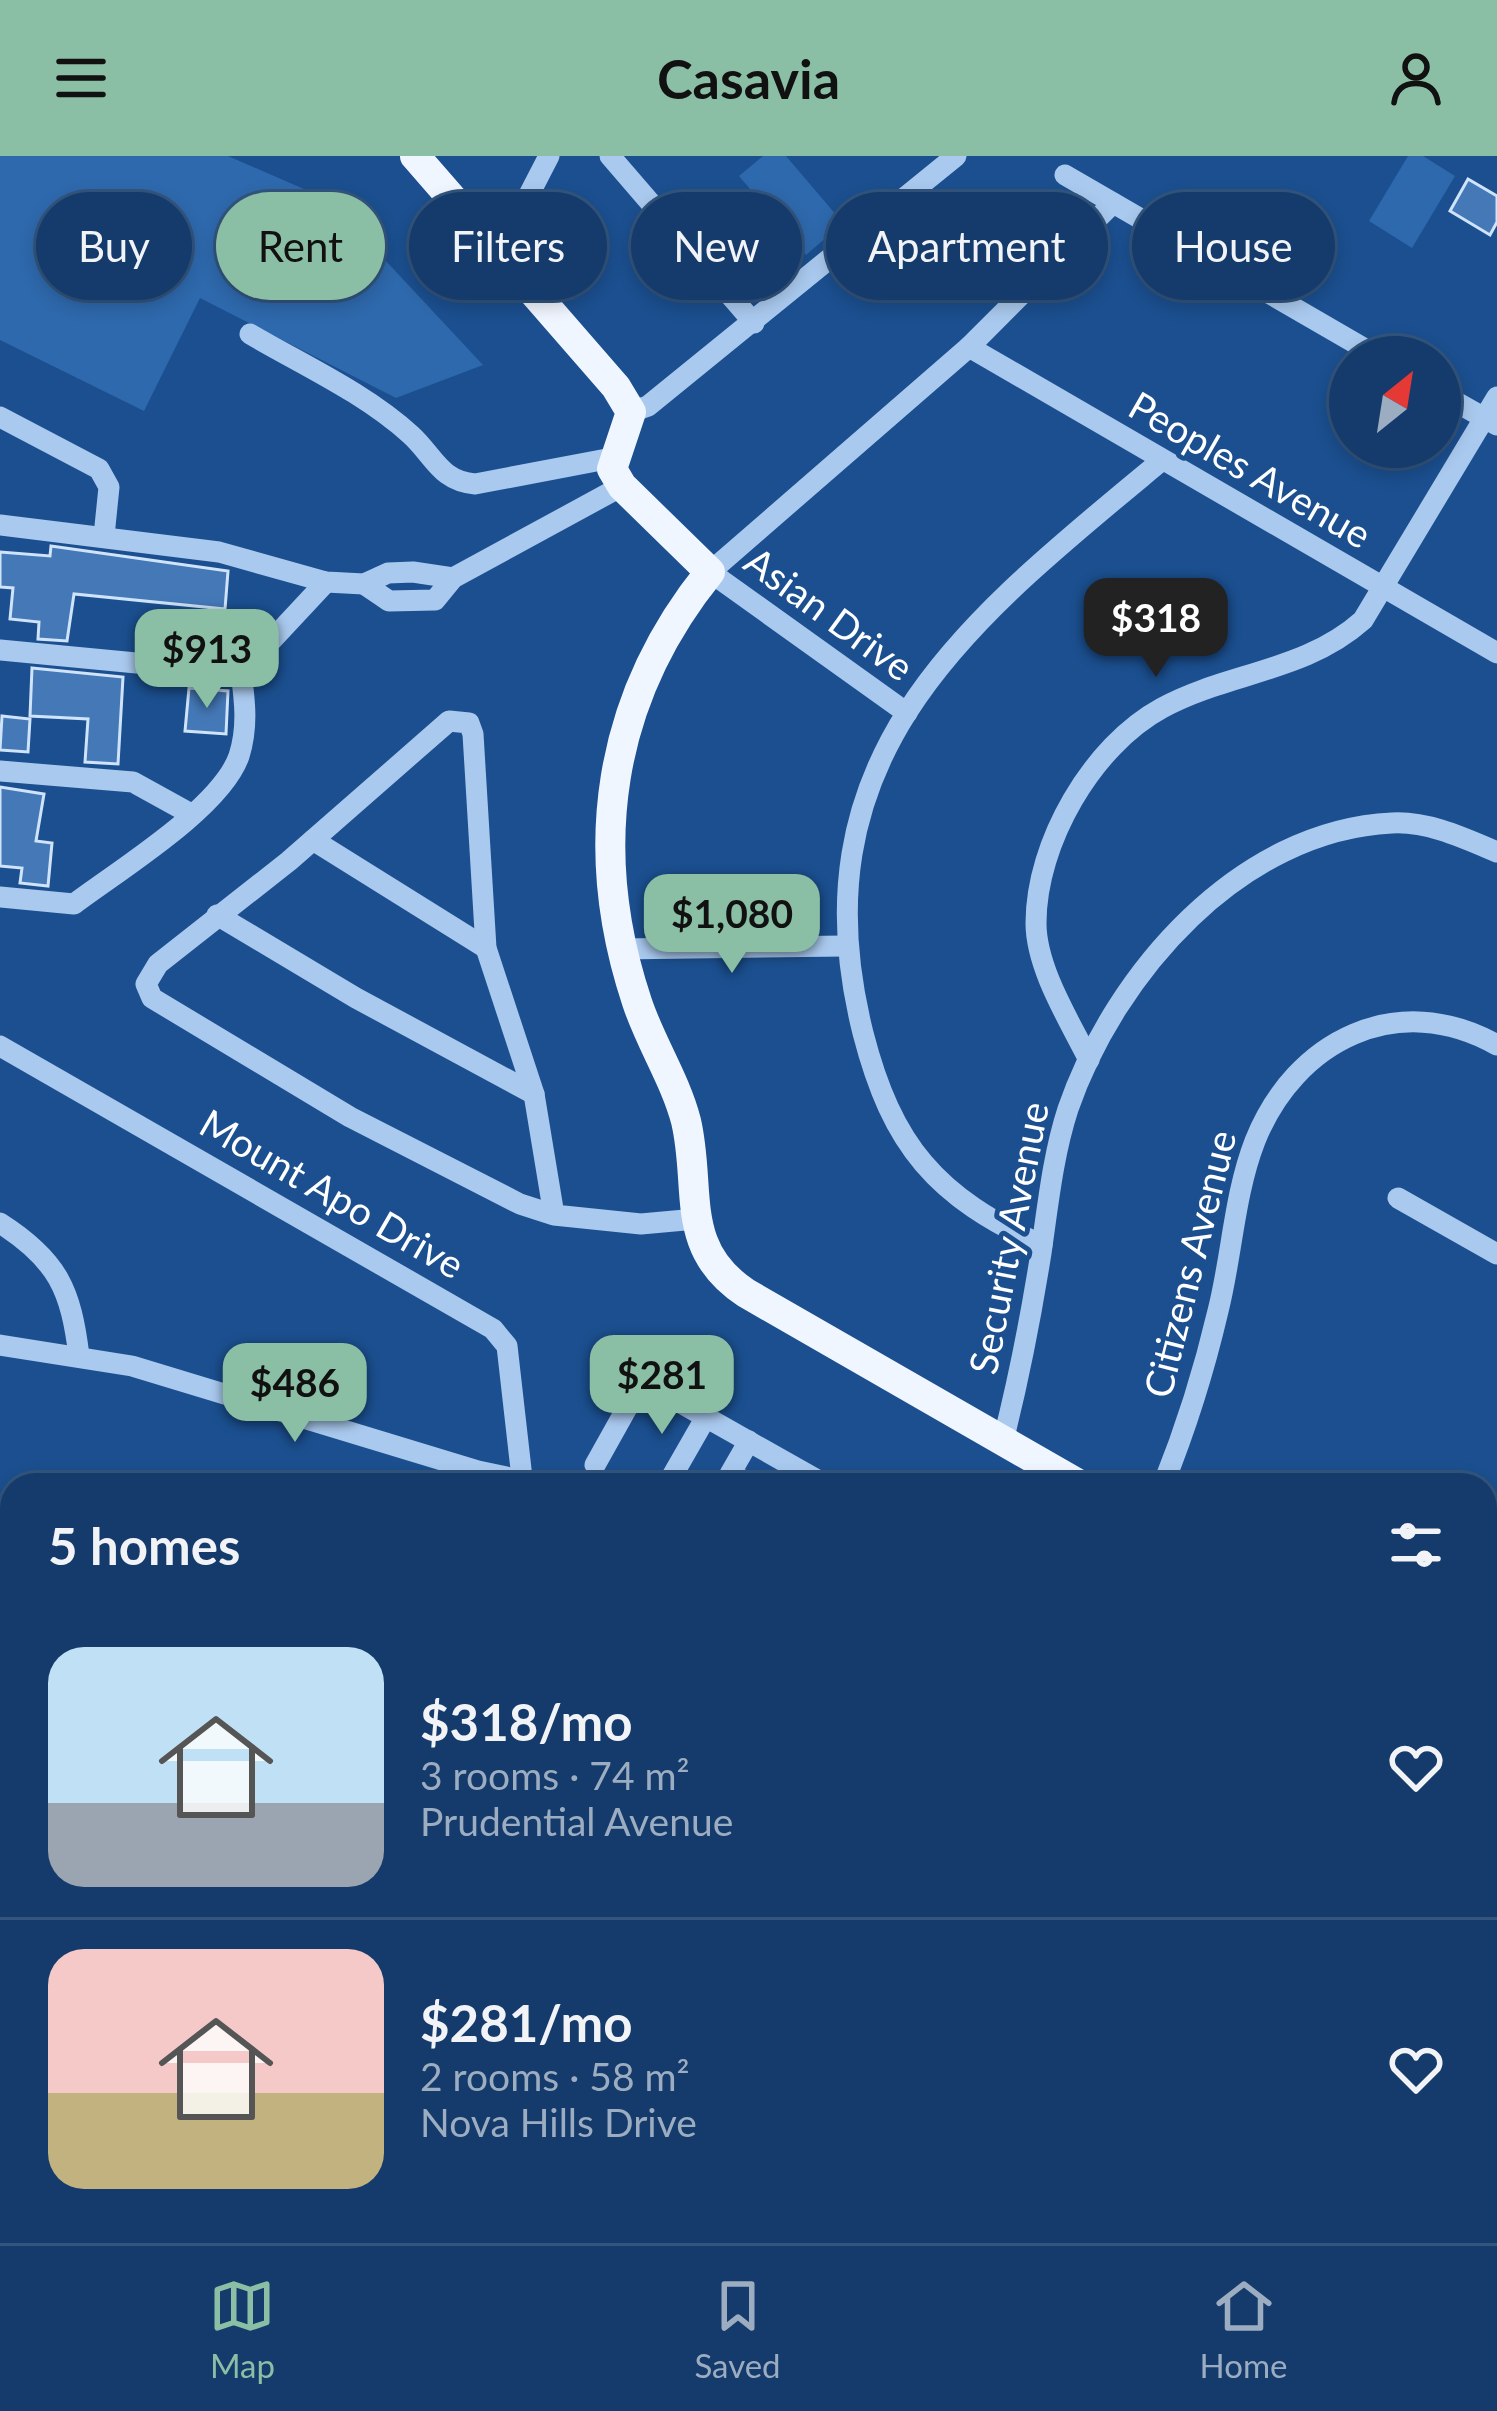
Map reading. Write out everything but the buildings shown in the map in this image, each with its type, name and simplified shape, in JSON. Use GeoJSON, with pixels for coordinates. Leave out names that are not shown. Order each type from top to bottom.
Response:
{"type":"FeatureCollection","features":[{"type":"Feature","properties":{"kind":"main road"},"geometry":{"type":"LineString","coordinates":[[415,156],[447,192]]}},
{"type":"Feature","properties":{"kind":"main road"},"geometry":{"type":"LineString","coordinates":[[542,300],[616,387],[631,412],[617,472],[710,572],[661,641],[620,739],[608,851],[620,949],[685,1117],[696,1219],[709,1262],[726,1280],[1058,1473]]}},
{"type":"Feature","properties":{"kind":"street"},"geometry":{"type":"LineString","coordinates":[[530,192],[549,156]]}},
{"type":"Feature","properties":{"kind":"street"},"geometry":{"type":"LineString","coordinates":[[610,156],[754,323]]}},
{"type":"Feature","properties":{"kind":"street"},"geometry":{"type":"LineString","coordinates":[[631,412],[648,406],[754,323],[956,156]]}},
{"type":"Feature","properties":{"kind":"street"},"geometry":{"type":"LineString","coordinates":[[1065,175],[1343,336]]}},
{"type":"Feature","properties":{"kind":"street"},"geometry":{"type":"LineString","coordinates":[[710,572],[969,347],[1113,203]]}},
{"type":"Feature","properties":{"kind":"street"},"geometry":{"type":"LineString","coordinates":[[250,334],[412,435],[445,476],[459,483],[617,472]]}},
{"type":"Feature","properties":{"kind":"street","name":"Peoples Avenue"},"geometry":{"type":"LineString","coordinates":[[969,347],[1497,653]]}},
{"type":"Feature","properties":{"kind":"street"},"geometry":{"type":"LineString","coordinates":[[1089,1060],[1043,959],[1036,925],[1042,877],[1058,832],[1086,780],[1123,736],[1161,708],[1304,660],[1339,642],[1363,620],[1491,422],[1497,397]]}},
{"type":"Feature","properties":{"kind":"street"},"geometry":{"type":"LineString","coordinates":[[1461,404],[1491,422]]}},
{"type":"Feature","properties":{"kind":"street"},"geometry":{"type":"LineString","coordinates":[[0,417],[99,469],[109,488],[104,536]]}},
{"type":"Feature","properties":{"kind":"street"},"geometry":{"type":"LineString","coordinates":[[1042,1245],[974,1211],[938,1184],[906,1145],[884,1106],[868,1053],[845,946],[843,900],[855,828],[868,788],[907,713],[994,604],[1161,461]]}},
{"type":"Feature","properties":{"kind":"street"},"geometry":{"type":"LineString","coordinates":[[364,584],[389,601],[435,600],[453,578],[617,472]]}},
{"type":"Feature","properties":{"kind":"street"},"geometry":{"type":"LineString","coordinates":[[0,525],[219,552],[326,582],[364,584],[388,573],[453,578]]}},
{"type":"Feature","properties":{"kind":"street","name":"Asian Drive"},"geometry":{"type":"LineString","coordinates":[[710,572],[907,713]]}},
{"type":"Feature","properties":{"kind":"street"},"geometry":{"type":"LineString","coordinates":[[241,673],[326,582]]}},
{"type":"Feature","properties":{"kind":"street"},"geometry":{"type":"LineString","coordinates":[[0,650],[241,673]]}},
{"type":"Feature","properties":{"kind":"street"},"geometry":{"type":"LineString","coordinates":[[0,897],[74,904],[190,814],[238,759],[247,716],[241,673]]}},
{"type":"Feature","properties":{"kind":"street"},"geometry":{"type":"LineString","coordinates":[[554,1214],[534,1094],[486,948],[469,723],[449,721],[313,840],[158,964],[146,984],[152,998],[476,1185],[554,1214],[641,1224],[696,1219]]}},
{"type":"Feature","properties":{"kind":"street"},"geometry":{"type":"LineString","coordinates":[[0,771],[133,782],[190,814]]}},
{"type":"Feature","properties":{"kind":"street","name":"Security Avenue"},"geometry":{"type":"LineString","coordinates":[[1003,1441],[1066,1114],[1089,1060],[1133,986],[1168,944],[1218,895],[1291,845],[1394,823],[1448,831],[1497,851]]}},
{"type":"Feature","properties":{"kind":"street"},"geometry":{"type":"LineString","coordinates":[[313,840],[486,948]]}},
{"type":"Feature","properties":{"kind":"street"},"geometry":{"type":"LineString","coordinates":[[217,915],[356,998],[534,1094]]}},
{"type":"Feature","properties":{"kind":"street"},"geometry":{"type":"LineString","coordinates":[[620,949],[845,946]]}},
{"type":"Feature","properties":{"kind":"street","name":"Citizens Avenue"},"geometry":{"type":"LineString","coordinates":[[1166,1473],[1206,1363],[1253,1146],[1269,1110],[1296,1074],[1350,1031],[1414,1020],[1453,1025],[1497,1046]]}},
{"type":"Feature","properties":{"kind":"street","name":"Mount Apo Drive"},"geometry":{"type":"LineString","coordinates":[[0,1046],[493,1329],[507,1346],[531,1473]]}},
{"type":"Feature","properties":{"kind":"street"},"geometry":{"type":"LineString","coordinates":[[1399,1198],[1497,1254]]}},
{"type":"Feature","properties":{"kind":"street"},"geometry":{"type":"LineString","coordinates":[[0,1223],[40,1253],[61,1278],[73,1306],[79,1356]]}},
{"type":"Feature","properties":{"kind":"street"},"geometry":{"type":"LineString","coordinates":[[0,1345],[132,1366],[459,1473]]}},
{"type":"Feature","properties":{"kind":"street"},"geometry":{"type":"LineString","coordinates":[[595,1465],[642,1381],[805,1473]]}},
{"type":"Feature","properties":{"kind":"street"},"geometry":{"type":"LineString","coordinates":[[675,1473],[706,1417]]}},
{"type":"Feature","properties":{"kind":"street"},"geometry":{"type":"LineString","coordinates":[[731,1473],[749,1441]]}},
{"type":"Feature","properties":{"kind":"shaded area"},"geometry":{"type":"Polygon","coordinates":[[[0,156],[228,156],[311,192],[216,192],[216,300],[385,300],[385,260],[409,286],[409,300],[422,300],[483,365],[396,398],[200,298],[144,411],[0,340],[0,156]]]}},
{"type":"Feature","properties":{"kind":"shaded area"},"geometry":{"type":"Polygon","coordinates":[[[763,156],[786,156],[826,203],[826,238],[806,255],[802,250],[802,192],[753,192],[739,176],[763,156]]]}},
{"type":"Feature","properties":{"kind":"shaded area"},"geometry":{"type":"Polygon","coordinates":[[[1408,156],[1423,156],[1455,176],[1412,248],[1369,221],[1408,156]]]}}]}
